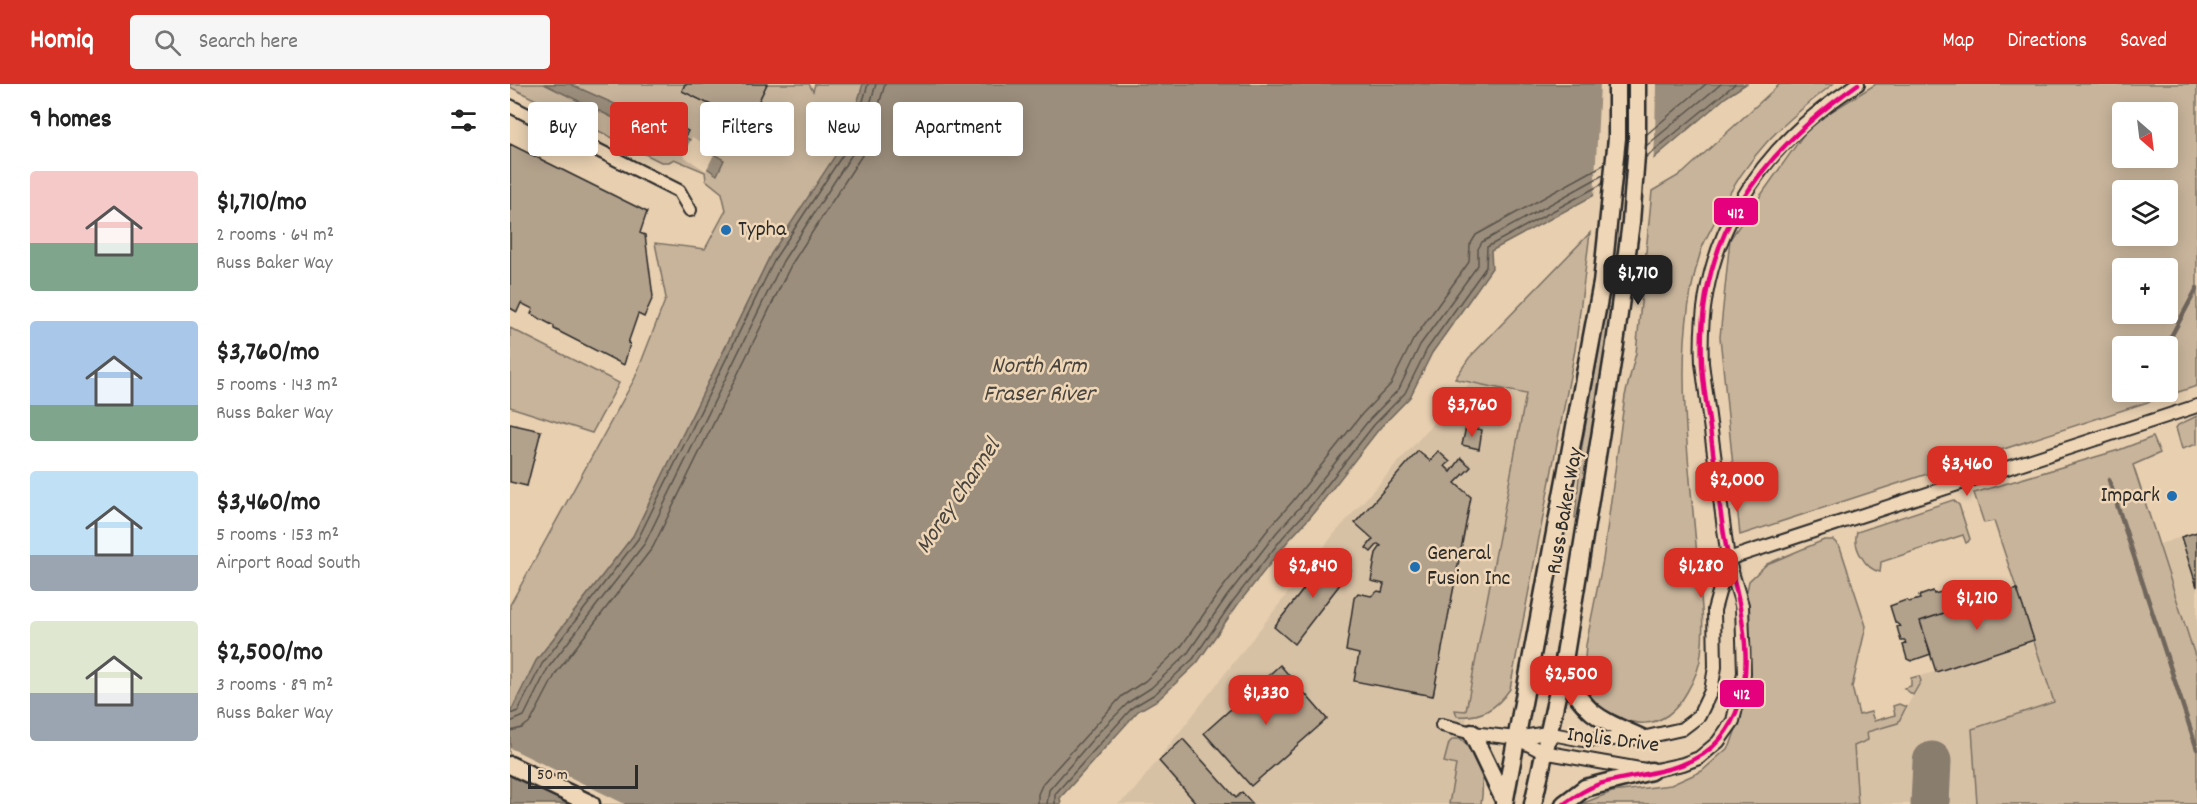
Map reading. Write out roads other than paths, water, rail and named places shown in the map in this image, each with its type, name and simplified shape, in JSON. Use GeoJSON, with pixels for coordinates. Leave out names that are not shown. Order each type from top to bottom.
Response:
{"type":"FeatureCollection","features":[{"type":"Feature","properties":{"kind":"main road","name":"Russ Baker Way"},"geometry":{"type":"LineString","coordinates":[[1504,802],[1595,330],[1609,227],[1617,138],[1617,84]]}},
{"type":"Feature","properties":{"kind":"main road","name":"Russ Baker Way"},"geometry":{"type":"LineString","coordinates":[[1533,804],[1562,673],[1614,354],[1631,222],[1637,84]]}},
{"type":"Feature","properties":{"kind":"main road"},"geometry":{"type":"LineString","coordinates":[[1562,673],[1587,711],[1599,719],[1642,738]]}},
{"type":"Feature","properties":{"kind":"main road"},"geometry":{"type":"LineString","coordinates":[[1472,732],[1504,802]]}},
{"type":"Feature","properties":{"kind":"main road"},"geometry":{"type":"LineString","coordinates":[[510,765],[591,804]]}},
{"type":"Feature","properties":{"kind":"main road"},"geometry":{"type":"LineString","coordinates":[[1564,804],[1585,788],[1651,771]]}},
{"type":"Feature","properties":{"kind":"street","name":"Inglis Drive"},"geometry":{"type":"LineString","coordinates":[[1516,738],[1543,752],[1651,771],[1699,758],[1718,742],[1733,721],[1742,691],[1744,655],[1742,605],[1728,559],[1702,363],[1700,334],[1706,286],[1728,225],[1754,178],[1804,122],[1858,84]]}},
{"type":"Feature","properties":{"kind":"street"},"geometry":{"type":"LineString","coordinates":[[510,106],[679,191],[690,210]]}},
{"type":"Feature","properties":{"kind":"street"},"geometry":{"type":"LineString","coordinates":[[1728,559],[2197,406]]}},
{"type":"Feature","properties":{"kind":"street","name":"Inglis Drive"},"geometry":{"type":"LineString","coordinates":[[1516,738],[1547,733],[1582,740],[1642,738],[1682,729],[1699,716],[1706,706],[1714,676],[1714,610],[1728,559]]}},
{"type":"Feature","properties":{"kind":"street"},"geometry":{"type":"LineString","coordinates":[[1442,725],[1516,738]]}},
{"type":"Feature","properties":{"kind":"water"},"geometry":{"type":"Polygon","coordinates":[[[544,84],[570,84],[610,102],[610,116],[598,110],[598,102],[581,102],[544,84]]]}},
{"type":"Feature","properties":{"kind":"water","name":"North Arm Fraser River"},"geometry":{"type":"Polygon","coordinates":[[[863,84],[1746,84],[1726,97],[1639,171],[1491,251],[1492,268],[1432,353],[1410,397],[1379,429],[1311,516],[1288,541],[1238,604],[1197,663],[1159,699],[1138,711],[1060,798],[1061,804],[510,804],[510,713],[536,661],[633,536],[771,254],[835,156],[881,156],[881,102],[857,102],[863,84]]]}},
{"type":"Feature","properties":{"kind":"water"},"geometry":{"type":"Polygon","coordinates":[[[688,139],[700,146],[700,156],[717,156],[724,160],[717,175],[688,155],[688,139]]]}},
{"type":"Feature","properties":{"kind":"waterway"},"geometry":{"type":"LineString","coordinates":[[2171,336],[2197,288]]}},
{"type":"Feature","properties":{"kind":"waterway"},"geometry":{"type":"LineString","coordinates":[[2109,480],[2197,749]]}},
{"type":"Feature","properties":{"kind":"place","name":"Typha"},"geometry":{"type":"Point","coordinates":[726,230]}},
{"type":"Feature","properties":{"kind":"place","name":"Impark"},"geometry":{"type":"Point","coordinates":[2172,496]}},
{"type":"Feature","properties":{"kind":"place","name":"General Fusion Inc"},"geometry":{"type":"Point","coordinates":[1415,567]}},
{"type":"Feature","properties":{"kind":"water label","name":"Morey Channel"},"geometry":{"type":"Point","coordinates":[959,497]}}]}
